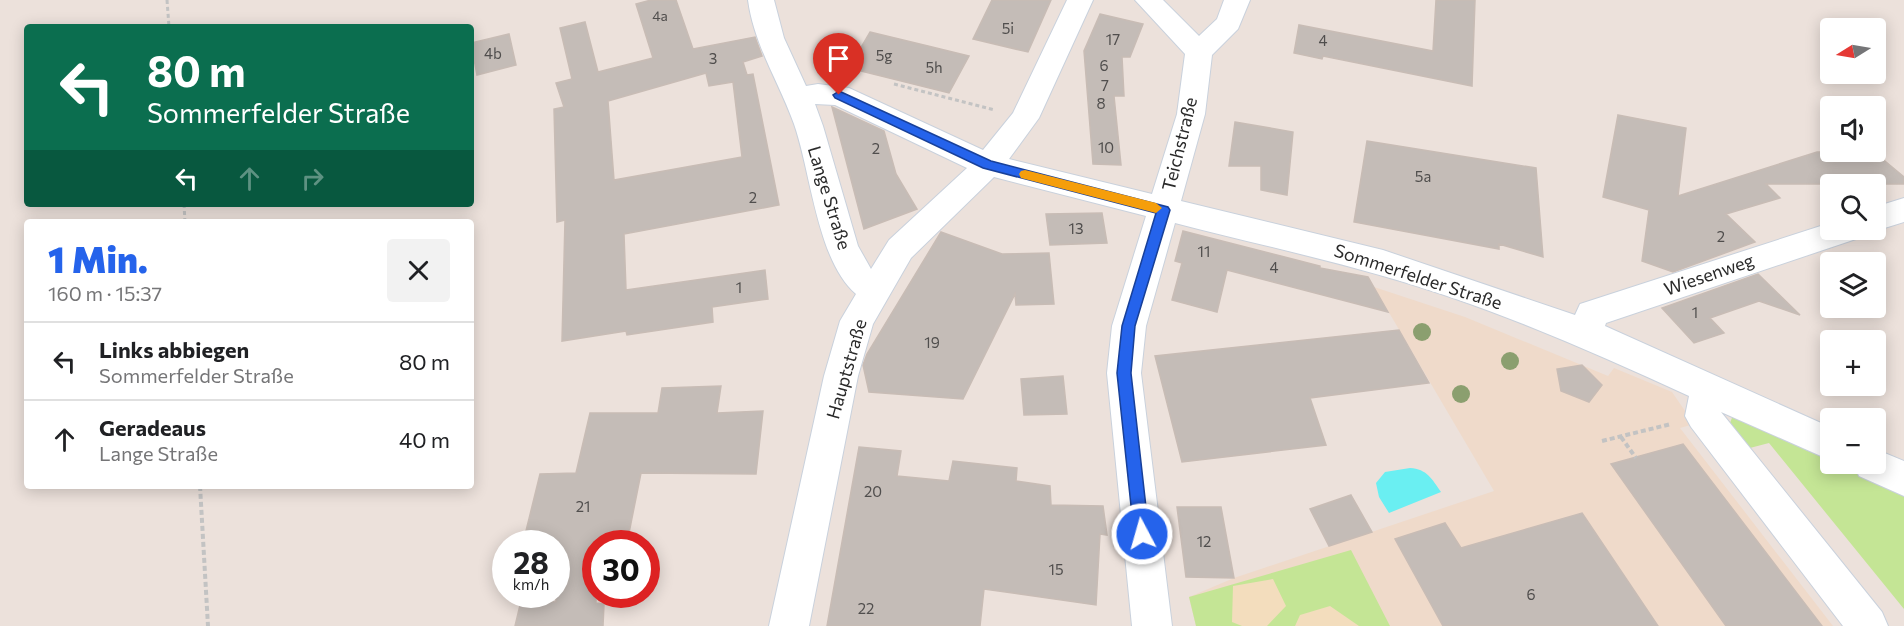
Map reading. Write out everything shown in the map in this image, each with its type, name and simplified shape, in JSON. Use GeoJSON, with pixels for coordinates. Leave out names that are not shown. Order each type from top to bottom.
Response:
{"type":"FeatureCollection","features":[{"type":"Feature","properties":{"kind":"street","name":"Lange Straße"},"geometry":{"type":"LineString","coordinates":[[761,0],[775,55],[798,98],[808,126],[842,246],[857,276],[874,290]]}},
{"type":"Feature","properties":{"kind":"street","name":"Hauptstraße"},"geometry":{"type":"LineString","coordinates":[[789,626],[841,376],[857,321],[900,249],[988,165],[1025,118],[1080,0]]}},
{"type":"Feature","properties":{"kind":"street"},"geometry":{"type":"LineString","coordinates":[[1148,0],[1199,52],[1229,23],[1237,0]]}},
{"type":"Feature","properties":{"kind":"street","name":"Teichstraße"},"geometry":{"type":"LineString","coordinates":[[1152,626],[1124,373],[1129,326],[1191,114],[1199,52]]}},
{"type":"Feature","properties":{"kind":"street"},"geometry":{"type":"LineString","coordinates":[[798,98],[818,94],[839,95],[988,165]]}},
{"type":"Feature","properties":{"kind":"street","name":"Sommerfelder Straße"},"geometry":{"type":"LineString","coordinates":[[988,165],[1163,210],[1383,262],[1586,333],[1706,402],[1820,441]]}},
{"type":"Feature","properties":{"kind":"street"},"geometry":{"type":"LineString","coordinates":[[1886,216],[1904,210]]}},
{"type":"Feature","properties":{"kind":"street","name":"Wiesenweg"},"geometry":{"type":"LineString","coordinates":[[1586,333],[1592,314],[1820,238]]}},
{"type":"Feature","properties":{"kind":"street"},"geometry":{"type":"LineString","coordinates":[[1706,402],[1868,626]]}},
{"type":"Feature","properties":{"kind":"street"},"geometry":{"type":"LineString","coordinates":[[1886,471],[1904,479]]}},
{"type":"Feature","properties":{"kind":"path"},"geometry":{"type":"LineString","coordinates":[[167,0],[169,24]]}},
{"type":"Feature","properties":{"kind":"path"},"geometry":{"type":"LineString","coordinates":[[894,84],[1025,118]]}},
{"type":"Feature","properties":{"kind":"path"},"geometry":{"type":"LineString","coordinates":[[1602,441],[1621,437],[1706,402]]}},
{"type":"Feature","properties":{"kind":"path"},"geometry":{"type":"LineString","coordinates":[[1621,437],[1636,458]]}},
{"type":"Feature","properties":{"kind":"path"},"geometry":{"type":"LineString","coordinates":[[200,489],[208,626]]}},
{"type":"Feature","properties":{"kind":"shaded area"},"geometry":{"type":"Polygon","coordinates":[[[1374,287],[1465,317],[1608,376],[1614,368],[1672,392],[1694,424],[1680,428],[1833,626],[1196,626],[1189,597],[1234,578],[1494,491],[1374,287]]]}},
{"type":"Feature","properties":{"kind":"green space"},"geometry":{"type":"Polygon","coordinates":[[[1733,415],[1820,454],[1820,474],[1859,474],[1904,496],[1904,609],[1769,443],[1746,449],[1730,423],[1733,415]]]}},
{"type":"Feature","properties":{"kind":"green space"},"geometry":{"type":"Polygon","coordinates":[[[1351,550],[1390,626],[1196,626],[1189,597],[1351,550]]]}},
{"type":"Feature","properties":{"kind":"sand"},"geometry":{"type":"Polygon","coordinates":[[[1273,579],[1286,606],[1267,626],[1242,626],[1232,622],[1233,586],[1273,579]]]}},
{"type":"Feature","properties":{"kind":"sand"},"geometry":{"type":"Polygon","coordinates":[[[1330,606],[1359,626],[1295,626],[1300,615],[1330,606]]]}},
{"type":"Feature","properties":{"kind":"water"},"geometry":{"type":"Polygon","coordinates":[[[1410,468],[1425,473],[1441,492],[1389,513],[1379,497],[1376,483],[1385,472],[1410,468]]]}},
{"type":"Feature","properties":{"kind":"building"},"geometry":{"type":"Polygon","coordinates":[[[651,0],[676,0],[693,49],[755,37],[762,56],[743,62],[747,75],[753,74],[779,205],[624,234],[626,290],[765,270],[768,299],[712,307],[713,322],[627,335],[626,331],[562,341],[565,220],[557,222],[554,109],[564,107],[556,83],[572,79],[560,28],[585,22],[598,72],[653,58],[636,4],[651,0]],[[706,73],[608,101],[614,180],[742,157],[733,82],[709,86],[706,73]]]}},
{"type":"Feature","properties":{"kind":"building"},"geometry":{"type":"Polygon","coordinates":[[[992,0],[1051,0],[1028,52],[973,39],[992,0]]]}},
{"type":"Feature","properties":{"kind":"building"},"geometry":{"type":"Polygon","coordinates":[[[1436,0],[1475,0],[1472,86],[1323,56],[1322,59],[1294,53],[1299,25],[1433,51],[1436,0]]]}},
{"type":"Feature","properties":{"kind":"building"},"geometry":{"type":"Polygon","coordinates":[[[1100,14],[1143,24],[1130,57],[1122,57],[1124,96],[1114,96],[1121,165],[1093,164],[1084,51],[1100,14]]]}},
{"type":"Feature","properties":{"kind":"building"},"geometry":{"type":"Polygon","coordinates":[[[870,32],[969,56],[949,93],[849,68],[870,32]]]}},
{"type":"Feature","properties":{"kind":"building"},"geometry":{"type":"Polygon","coordinates":[[[509,34],[516,65],[477,75],[474,42],[509,34]]]}},
{"type":"Feature","properties":{"kind":"building"},"geometry":{"type":"Polygon","coordinates":[[[832,107],[884,131],[896,174],[917,209],[864,229],[832,107]]]}},
{"type":"Feature","properties":{"kind":"building"},"geometry":{"type":"Polygon","coordinates":[[[1618,115],[1686,128],[1678,196],[1817,152],[1820,152],[1820,162],[1886,162],[1904,177],[1904,184],[1886,184],[1886,174],[1820,174],[1820,184],[1766,184],[1780,198],[1726,214],[1755,242],[1673,272],[1642,261],[1649,210],[1603,197],[1618,115]]]}},
{"type":"Feature","properties":{"kind":"building"},"geometry":{"type":"Polygon","coordinates":[[[1235,122],[1293,132],[1287,195],[1261,190],[1261,166],[1229,166],[1235,122]]]}},
{"type":"Feature","properties":{"kind":"building"},"geometry":{"type":"Polygon","coordinates":[[[1367,141],[1536,168],[1543,257],[1499,244],[1499,249],[1354,222],[1367,141]]]}},
{"type":"Feature","properties":{"kind":"building"},"geometry":{"type":"Polygon","coordinates":[[[1102,213],[1107,243],[1050,245],[1046,214],[1102,213]]]}},
{"type":"Feature","properties":{"kind":"building"},"geometry":{"type":"Polygon","coordinates":[[[1183,231],[1320,266],[1320,268],[1368,277],[1388,312],[1227,270],[1217,312],[1172,300],[1182,263],[1175,261],[1183,231]]]}},
{"type":"Feature","properties":{"kind":"building"},"geometry":{"type":"Polygon","coordinates":[[[941,232],[1002,254],[1049,253],[1054,304],[1016,305],[1015,294],[963,399],[869,392],[863,365],[867,354],[941,232]]]}},
{"type":"Feature","properties":{"kind":"building"},"geometry":{"type":"Polygon","coordinates":[[[1758,274],[1800,315],[1759,301],[1710,318],[1724,333],[1694,343],[1662,308],[1758,274]]]}},
{"type":"Feature","properties":{"kind":"building"},"geometry":{"type":"Polygon","coordinates":[[[1399,330],[1429,383],[1310,398],[1326,445],[1182,462],[1155,356],[1399,330]]]}},
{"type":"Feature","properties":{"kind":"building"},"geometry":{"type":"Polygon","coordinates":[[[1582,365],[1602,385],[1589,402],[1561,391],[1557,369],[1582,365]]]}},
{"type":"Feature","properties":{"kind":"building"},"geometry":{"type":"Polygon","coordinates":[[[1063,376],[1067,414],[1024,415],[1021,379],[1063,376]]]}},
{"type":"Feature","properties":{"kind":"building"},"geometry":{"type":"Polygon","coordinates":[[[721,386],[717,413],[763,411],[756,474],[641,473],[630,530],[582,530],[582,608],[604,608],[603,626],[515,626],[519,608],[570,608],[570,530],[526,530],[540,474],[576,473],[590,413],[658,413],[662,388],[721,386]]]}},
{"type":"Feature","properties":{"kind":"building"},"geometry":{"type":"Polygon","coordinates":[[[1683,444],[1822,626],[1726,626],[1611,464],[1683,444]]]}},
{"type":"Feature","properties":{"kind":"building"},"geometry":{"type":"Polygon","coordinates":[[[859,447],[901,451],[897,476],[949,481],[953,461],[1017,468],[1016,481],[1050,486],[1051,505],[1103,506],[1107,535],[1100,534],[1096,605],[984,589],[980,626],[827,626],[859,447]]]}},
{"type":"Feature","properties":{"kind":"building"},"geometry":{"type":"Polygon","coordinates":[[[1351,495],[1372,532],[1329,546],[1310,509],[1351,495]]]}},
{"type":"Feature","properties":{"kind":"building"},"geometry":{"type":"Polygon","coordinates":[[[1177,507],[1221,507],[1234,578],[1186,577],[1177,507]]]}},
{"type":"Feature","properties":{"kind":"building"},"geometry":{"type":"Polygon","coordinates":[[[1582,513],[1658,626],[1443,626],[1395,539],[1445,523],[1461,548],[1582,513]]]}},
{"type":"Feature","properties":{"kind":"slow traffic"},"geometry":{"type":"LineString","coordinates":[[1025,174],[1156,208]]}},
{"type":"Feature","properties":{"kind":"route"},"geometry":{"type":"LineString","coordinates":[[839,95],[988,165],[1163,210],[1129,326],[1124,373],[1142,534]]}}]}
